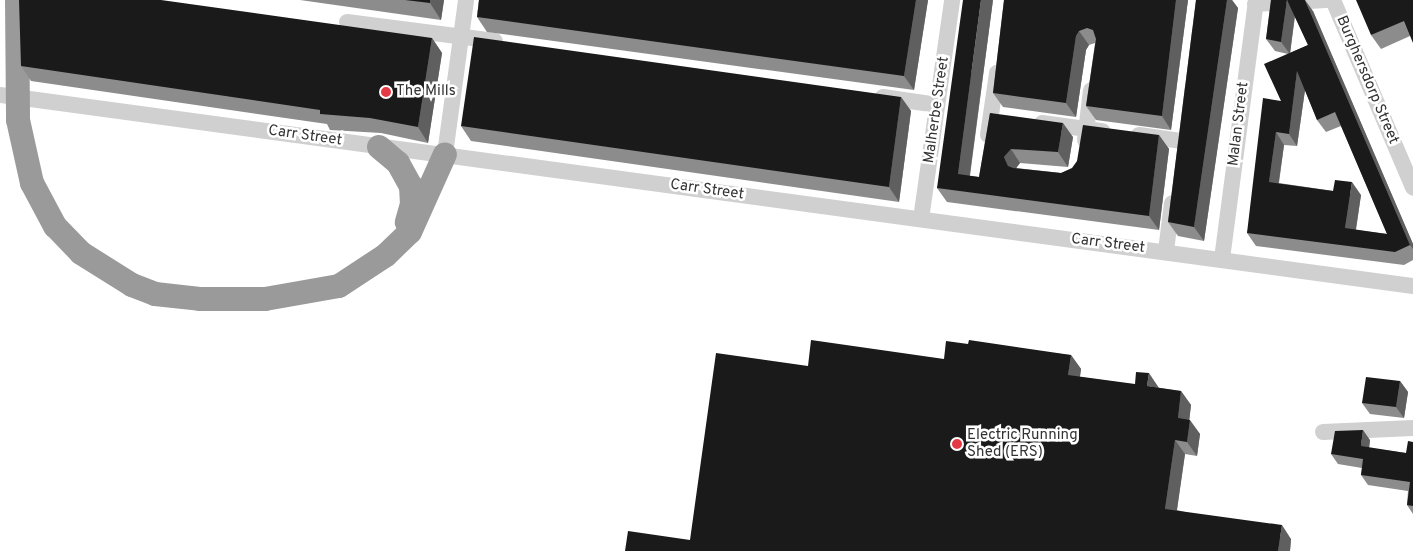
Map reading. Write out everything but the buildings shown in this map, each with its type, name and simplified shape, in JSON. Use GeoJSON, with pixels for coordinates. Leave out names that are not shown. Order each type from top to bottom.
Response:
{"type":"FeatureCollection","features":[{"type":"Feature","properties":{"kind":"highway"},"geometry":{"type":"LineString","coordinates":[[18,0],[16,69],[18,120],[24,158],[44,207],[67,238],[94,264],[132,285],[155,294],[200,299],[265,298],[323,291],[339,286],[371,266],[402,241],[418,218],[445,154]]}},
{"type":"Feature","properties":{"kind":"highway"},"geometry":{"type":"LineString","coordinates":[[379,147],[398,163],[412,194],[402,241]]}},
{"type":"Feature","properties":{"kind":"street"},"geometry":{"type":"LineString","coordinates":[[3,96],[18,0]]}},
{"type":"Feature","properties":{"kind":"street"},"geometry":{"type":"LineString","coordinates":[[445,154],[466,0]]}},
{"type":"Feature","properties":{"kind":"street","name":"Malherbe Street"},"geometry":{"type":"LineString","coordinates":[[921,219],[952,0]]}},
{"type":"Feature","properties":{"kind":"street"},"geometry":{"type":"LineString","coordinates":[[1256,2],[1326,0]]}},
{"type":"Feature","properties":{"kind":"street","name":"Burghersdorp Street"},"geometry":{"type":"LineString","coordinates":[[1333,0],[1413,188]]}},
{"type":"Feature","properties":{"kind":"street","name":"Malan Street"},"geometry":{"type":"LineString","coordinates":[[1223,253],[1256,2]]}},
{"type":"Feature","properties":{"kind":"street"},"geometry":{"type":"LineString","coordinates":[[347,22],[509,43]]}},
{"type":"Feature","properties":{"kind":"street"},"geometry":{"type":"LineString","coordinates":[[986,152],[999,58]]}},
{"type":"Feature","properties":{"kind":"street"},"geometry":{"type":"LineString","coordinates":[[1082,158],[1094,71]]}},
{"type":"Feature","properties":{"kind":"street"},"geometry":{"type":"LineString","coordinates":[[869,95],[937,105]]}},
{"type":"Feature","properties":{"kind":"street","name":"Carr Street"},"geometry":{"type":"LineString","coordinates":[[3,96],[1166,251],[1223,253],[1413,286]]}},
{"type":"Feature","properties":{"kind":"street"},"geometry":{"type":"LineString","coordinates":[[991,116],[1010,119]]}},
{"type":"Feature","properties":{"kind":"street"},"geometry":{"type":"LineString","coordinates":[[1029,121],[1181,141]]}},
{"type":"Feature","properties":{"kind":"street"},"geometry":{"type":"LineString","coordinates":[[1179,159],[1184,122]]}},
{"type":"Feature","properties":{"kind":"street"},"geometry":{"type":"LineString","coordinates":[[1166,251],[1175,187]]}},
{"type":"Feature","properties":{"kind":"street"},"geometry":{"type":"LineString","coordinates":[[1323,432],[1413,428]]}},
{"type":"Feature","properties":{"kind":"place","name":"The Mills"},"geometry":{"type":"Point","coordinates":[386,92]}},
{"type":"Feature","properties":{"kind":"place","name":"Electric Running Shed (ERS)"},"geometry":{"type":"Point","coordinates":[957,444]}}]}
